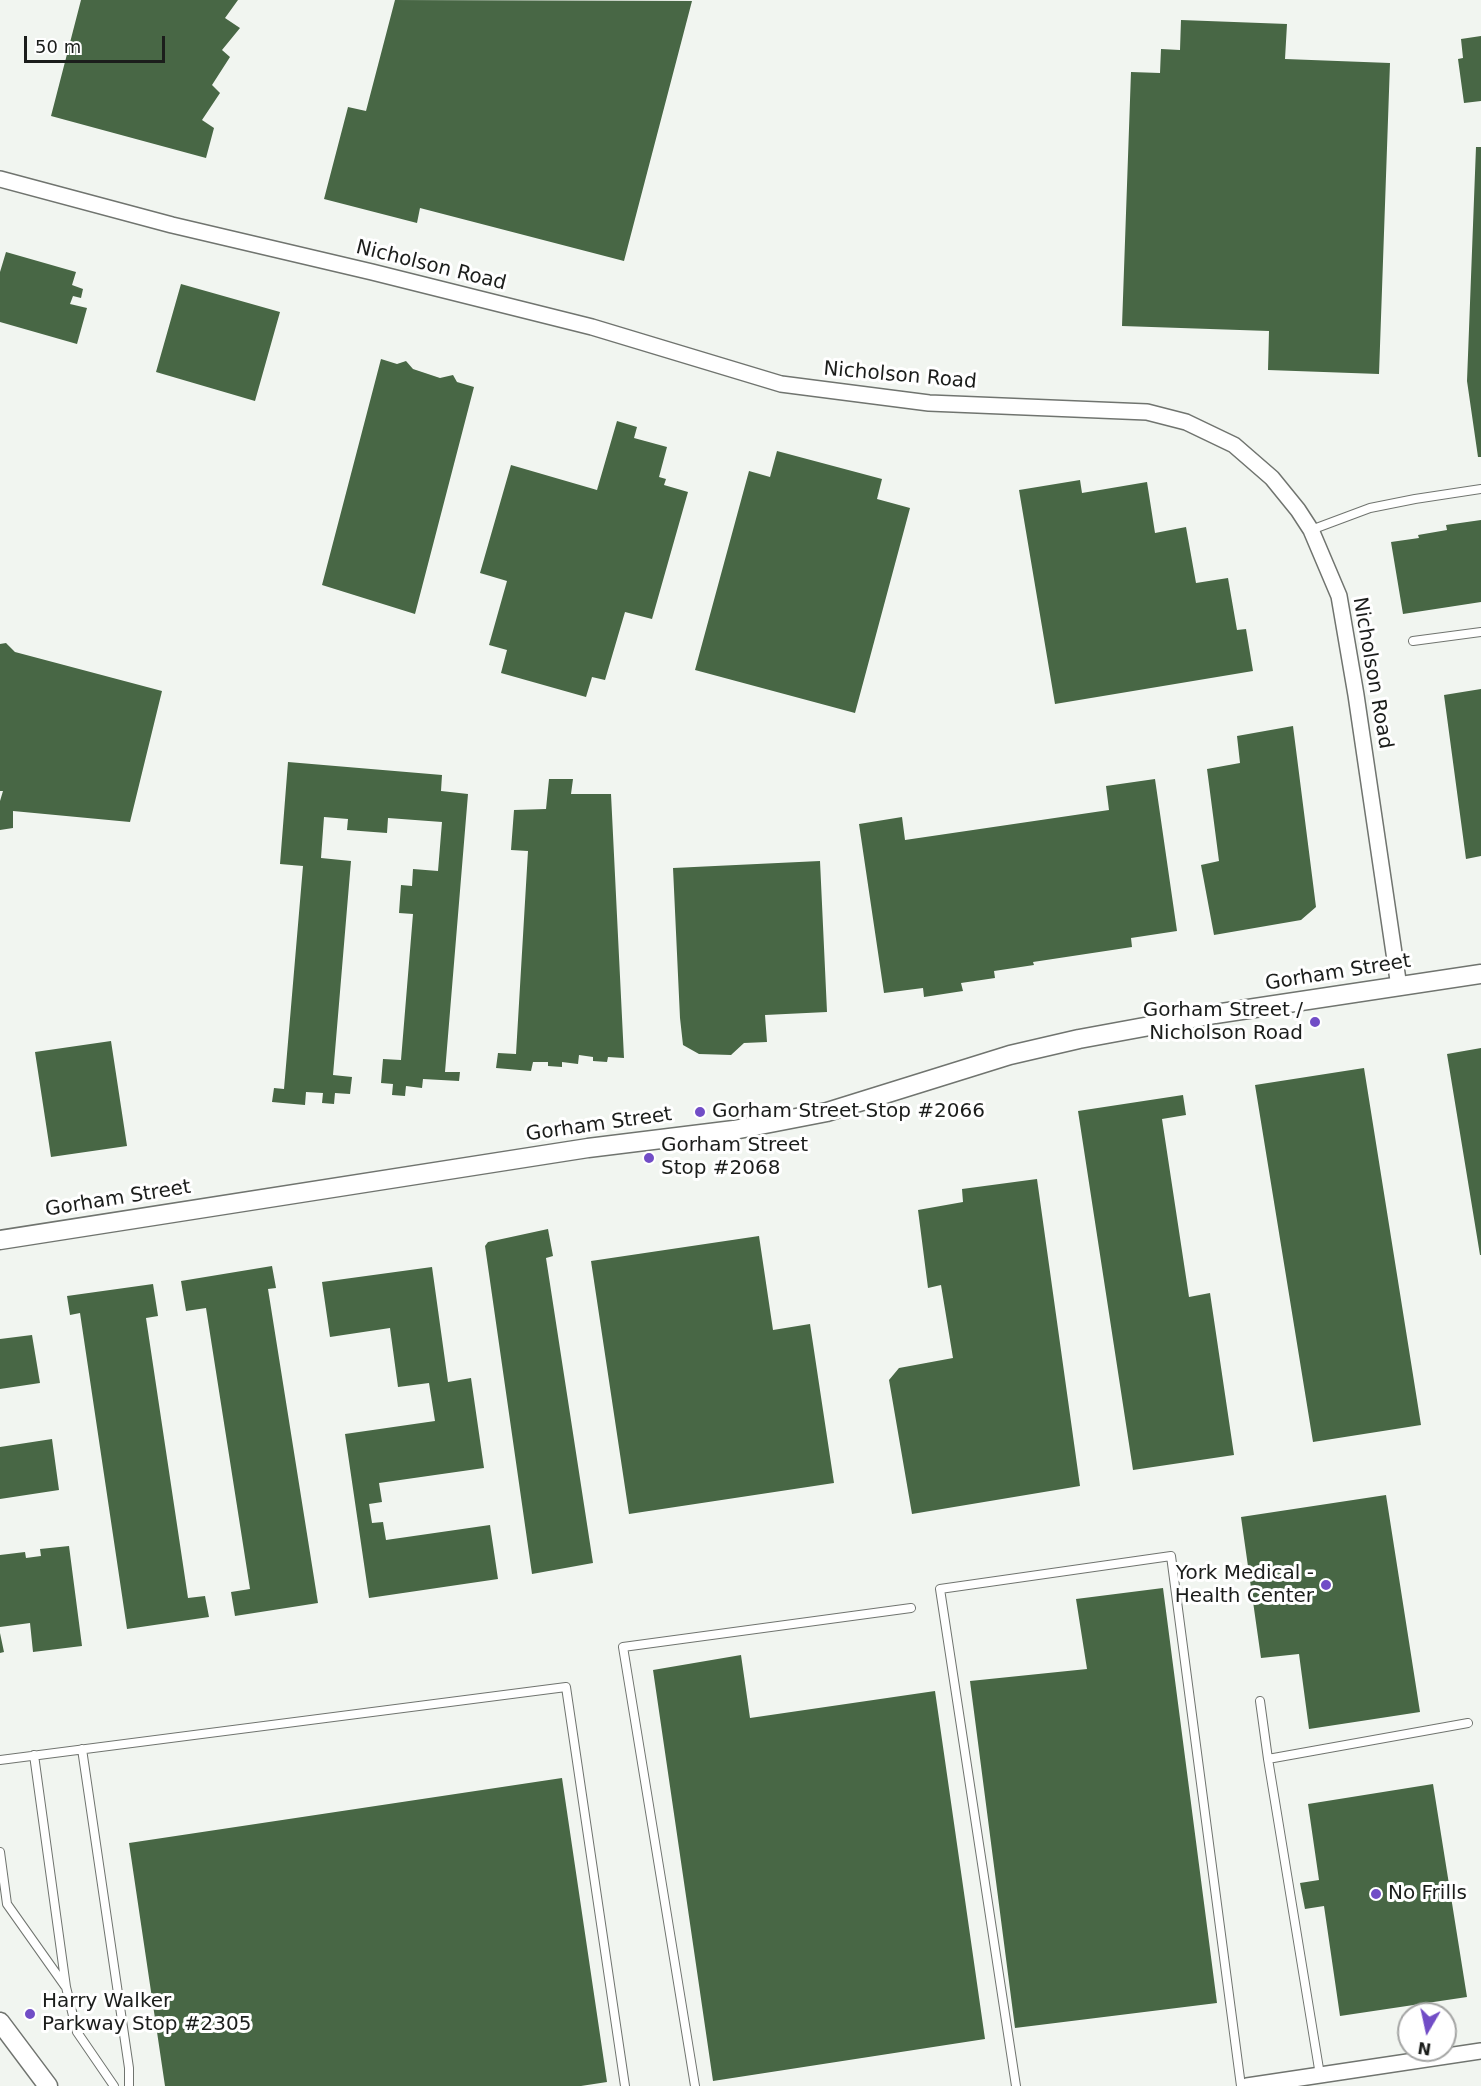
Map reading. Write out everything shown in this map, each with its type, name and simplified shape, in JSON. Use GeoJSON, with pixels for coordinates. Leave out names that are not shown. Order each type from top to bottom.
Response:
{"type":"FeatureCollection","features":[{"type":"Feature","properties":{"kind":"street","name":"Nicholson Road"},"geometry":{"type":"LineString","coordinates":[[0,179],[172,225],[592,327],[781,384],[929,403],[1147,412],[1186,422],[1233,445],[1272,478],[1298,510],[1311,530],[1339,596],[1358,706],[1399,987]]}},
{"type":"Feature","properties":{"kind":"street","name":"Gorham Street"},"geometry":{"type":"LineString","coordinates":[[0,1240],[588,1148],[734,1130],[827,1112],[1010,1055],[1079,1039],[1215,1014],[1481,974]]}},
{"type":"Feature","properties":{"kind":"street"},"geometry":{"type":"LineString","coordinates":[[0,2022],[48,2086]]}},
{"type":"Feature","properties":{"kind":"street"},"geometry":{"type":"LineString","coordinates":[[1247,2086],[1481,2051]]}},
{"type":"Feature","properties":{"kind":"lane"},"geometry":{"type":"LineString","coordinates":[[1311,530],[1370,508],[1481,489]]}},
{"type":"Feature","properties":{"kind":"lane"},"geometry":{"type":"LineString","coordinates":[[1413,641],[1481,632]]}},
{"type":"Feature","properties":{"kind":"lane"},"geometry":{"type":"LineString","coordinates":[[1016,2086],[940,1589],[1171,1556],[1241,2086]]}},
{"type":"Feature","properties":{"kind":"lane"},"geometry":{"type":"LineString","coordinates":[[695,2086],[623,1647],[911,1608]]}},
{"type":"Feature","properties":{"kind":"lane"},"geometry":{"type":"LineString","coordinates":[[0,1760],[566,1687],[625,2086]]}},
{"type":"Feature","properties":{"kind":"lane"},"geometry":{"type":"LineString","coordinates":[[1260,1701],[1320,2075]]}},
{"type":"Feature","properties":{"kind":"lane"},"geometry":{"type":"LineString","coordinates":[[1268,1759],[1468,1723]]}},
{"type":"Feature","properties":{"kind":"lane"},"geometry":{"type":"LineString","coordinates":[[82,1749],[129,2068],[129,2086]]}},
{"type":"Feature","properties":{"kind":"lane"},"geometry":{"type":"LineString","coordinates":[[34,1755],[66,1987],[77,2032],[114,2086]]}},
{"type":"Feature","properties":{"kind":"lane"},"geometry":{"type":"LineString","coordinates":[[0,1852],[7,1904],[66,1987]]}},
{"type":"Feature","properties":{"kind":"building"},"geometry":{"type":"Polygon","coordinates":[[[81,0],[238,0],[225,18],[240,28],[222,50],[230,57],[212,85],[220,93],[202,120],[214,128],[206,158],[51,116],[81,0]]]}},
{"type":"Feature","properties":{"kind":"building"},"geometry":{"type":"Polygon","coordinates":[[[395,0],[692,1],[624,261],[420,208],[417,223],[324,199],[348,107],[366,111],[395,0]]]}},
{"type":"Feature","properties":{"kind":"building"},"geometry":{"type":"Polygon","coordinates":[[[1181,20],[1287,24],[1285,59],[1390,63],[1379,374],[1268,370],[1269,331],[1122,326],[1131,72],[1160,73],[1161,49],[1180,50],[1181,20]]]}},
{"type":"Feature","properties":{"kind":"building"},"geometry":{"type":"Polygon","coordinates":[[[1481,36],[1481,101],[1464,103],[1458,59],[1463,58],[1461,39],[1481,36]]]}},
{"type":"Feature","properties":{"kind":"building"},"geometry":{"type":"Polygon","coordinates":[[[1476,147],[1481,147],[1481,457],[1478,457],[1467,381],[1476,147]]]}},
{"type":"Feature","properties":{"kind":"building"},"geometry":{"type":"Polygon","coordinates":[[[6,252],[76,272],[72,285],[83,289],[81,298],[73,296],[70,304],[87,308],[77,344],[0,322],[0,272],[6,252]]]}},
{"type":"Feature","properties":{"kind":"building"},"geometry":{"type":"Polygon","coordinates":[[[181,284],[280,312],[255,401],[156,372],[181,284]]]}},
{"type":"Feature","properties":{"kind":"building"},"geometry":{"type":"Polygon","coordinates":[[[381,359],[397,364],[406,361],[413,369],[440,378],[453,375],[457,382],[474,387],[415,614],[322,585],[381,359]]]}},
{"type":"Feature","properties":{"kind":"building"},"geometry":{"type":"Polygon","coordinates":[[[617,421],[637,427],[634,438],[667,447],[659,477],[666,479],[664,485],[688,492],[652,619],[625,612],[605,680],[592,677],[586,697],[501,673],[507,650],[489,645],[507,581],[480,573],[511,465],[597,490],[617,421]]]}},
{"type":"Feature","properties":{"kind":"building"},"geometry":{"type":"Polygon","coordinates":[[[777,451],[882,479],[877,499],[910,508],[855,713],[695,670],[749,471],[770,477],[777,451]]]}},
{"type":"Feature","properties":{"kind":"building"},"geometry":{"type":"Polygon","coordinates":[[[1080,480],[1082,493],[1147,482],[1155,533],[1186,527],[1196,583],[1228,578],[1237,630],[1246,629],[1253,671],[1055,704],[1019,490],[1080,480]]]}},
{"type":"Feature","properties":{"kind":"building"},"geometry":{"type":"Polygon","coordinates":[[[1481,520],[1481,602],[1403,614],[1391,542],[1419,538],[1418,535],[1447,530],[1446,525],[1481,520]]]}},
{"type":"Feature","properties":{"kind":"building"},"geometry":{"type":"Polygon","coordinates":[[[6,643],[15,652],[162,691],[130,822],[13,811],[13,828],[0,830],[0,801],[3,791],[0,791],[0,644],[6,643]]]}},
{"type":"Feature","properties":{"kind":"building"},"geometry":{"type":"Polygon","coordinates":[[[1481,689],[1481,856],[1466,859],[1444,695],[1481,689]]]}},
{"type":"Feature","properties":{"kind":"building"},"geometry":{"type":"Polygon","coordinates":[[[1293,726],[1316,907],[1301,920],[1214,935],[1201,865],[1219,861],[1207,769],[1240,763],[1237,736],[1293,726]]]}},
{"type":"Feature","properties":{"kind":"building"},"geometry":{"type":"Polygon","coordinates":[[[288,762],[442,775],[441,791],[468,794],[445,1072],[460,1072],[459,1081],[423,1079],[422,1088],[406,1086],[405,1096],[392,1095],[393,1084],[381,1083],[383,1059],[401,1060],[413,914],[399,913],[401,885],[412,886],[413,869],[438,871],[442,822],[388,818],[387,833],[347,830],[348,819],[324,817],[321,858],[351,861],[333,1075],[352,1077],[350,1094],[335,1093],[334,1104],[322,1103],[323,1093],[306,1092],[305,1105],[272,1102],[274,1088],[284,1089],[303,866],[280,864],[288,762]]]}},
{"type":"Feature","properties":{"kind":"building"},"geometry":{"type":"Polygon","coordinates":[[[549,779],[573,779],[571,794],[611,794],[624,1058],[608,1057],[607,1062],[593,1061],[593,1057],[579,1055],[578,1064],[562,1062],[562,1067],[548,1066],[548,1062],[533,1062],[531,1071],[496,1068],[498,1053],[516,1054],[528,851],[511,850],[514,810],[546,809],[549,779]]]}},
{"type":"Feature","properties":{"kind":"building"},"geometry":{"type":"Polygon","coordinates":[[[1155,779],[1177,931],[1131,938],[1132,947],[1033,962],[1034,965],[994,971],[995,978],[961,983],[963,991],[924,997],[923,988],[884,993],[859,824],[902,817],[905,840],[1109,810],[1106,786],[1155,779]]]}},
{"type":"Feature","properties":{"kind":"building"},"geometry":{"type":"Polygon","coordinates":[[[820,861],[827,1012],[765,1015],[767,1042],[744,1043],[731,1055],[699,1054],[683,1045],[673,868],[820,861]]]}},
{"type":"Feature","properties":{"kind":"building"},"geometry":{"type":"Polygon","coordinates":[[[111,1041],[127,1146],[51,1157],[35,1052],[111,1041]]]}},
{"type":"Feature","properties":{"kind":"building"},"geometry":{"type":"Polygon","coordinates":[[[1481,1048],[1481,1255],[1480,1255],[1447,1054],[1481,1048]]]}},
{"type":"Feature","properties":{"kind":"building"},"geometry":{"type":"Polygon","coordinates":[[[1364,1068],[1421,1425],[1313,1442],[1255,1085],[1364,1068]]]}},
{"type":"Feature","properties":{"kind":"building"},"geometry":{"type":"Polygon","coordinates":[[[1183,1095],[1186,1115],[1162,1119],[1189,1297],[1210,1293],[1234,1455],[1133,1470],[1078,1111],[1183,1095]]]}},
{"type":"Feature","properties":{"kind":"building"},"geometry":{"type":"Polygon","coordinates":[[[1037,1179],[1080,1486],[912,1514],[889,1380],[899,1368],[953,1358],[941,1285],[928,1288],[918,1210],[963,1202],[962,1189],[1037,1179]]]}},
{"type":"Feature","properties":{"kind":"building"},"geometry":{"type":"Polygon","coordinates":[[[548,1229],[553,1256],[546,1258],[593,1563],[532,1574],[485,1246],[488,1242],[548,1229]]]}},
{"type":"Feature","properties":{"kind":"building"},"geometry":{"type":"Polygon","coordinates":[[[759,1236],[773,1330],[810,1324],[834,1483],[629,1514],[591,1261],[759,1236]]]}},
{"type":"Feature","properties":{"kind":"building"},"geometry":{"type":"Polygon","coordinates":[[[272,1266],[276,1288],[268,1289],[318,1603],[235,1616],[231,1592],[250,1589],[206,1308],[186,1311],[181,1281],[272,1266]]]}},
{"type":"Feature","properties":{"kind":"building"},"geometry":{"type":"Polygon","coordinates":[[[432,1267],[448,1382],[471,1378],[484,1468],[379,1483],[382,1502],[369,1504],[372,1523],[383,1522],[386,1540],[490,1525],[498,1579],[369,1598],[345,1434],[435,1421],[429,1383],[398,1387],[390,1328],[330,1337],[322,1282],[432,1267]]]}},
{"type":"Feature","properties":{"kind":"building"},"geometry":{"type":"Polygon","coordinates":[[[153,1284],[158,1316],[146,1318],[188,1598],[205,1596],[209,1617],[127,1629],[80,1313],[70,1315],[67,1296],[153,1284]]]}},
{"type":"Feature","properties":{"kind":"building"},"geometry":{"type":"Polygon","coordinates":[[[32,1335],[40,1383],[0,1389],[0,1339],[32,1335]]]}},
{"type":"Feature","properties":{"kind":"building"},"geometry":{"type":"Polygon","coordinates":[[[52,1439],[59,1490],[0,1499],[0,1447],[52,1439]]]}},
{"type":"Feature","properties":{"kind":"building","name":"York Medical - Health Center"},"geometry":{"type":"Polygon","coordinates":[[[1386,1495],[1420,1712],[1309,1729],[1299,1654],[1261,1658],[1241,1517],[1386,1495]]]}},
{"type":"Feature","properties":{"kind":"building"},"geometry":{"type":"Polygon","coordinates":[[[69,1546],[82,1646],[33,1652],[30,1623],[0,1627],[0,1555],[25,1552],[26,1558],[41,1556],[40,1549],[69,1546]]]}},
{"type":"Feature","properties":{"kind":"building"},"geometry":{"type":"Polygon","coordinates":[[[1163,1588],[1217,2003],[1015,2028],[970,1681],[1087,1669],[1076,1599],[1163,1588]]]}},
{"type":"Feature","properties":{"kind":"building"},"geometry":{"type":"Polygon","coordinates":[[[0,1633],[4,1652],[0,1653],[0,1633]]]}},
{"type":"Feature","properties":{"kind":"building"},"geometry":{"type":"Polygon","coordinates":[[[741,1655],[750,1718],[935,1691],[985,2039],[713,2081],[653,1670],[741,1655]]]}},
{"type":"Feature","properties":{"kind":"building"},"geometry":{"type":"Polygon","coordinates":[[[562,1778],[607,2082],[581,2086],[165,2086],[129,1843],[562,1778]]]}},
{"type":"Feature","properties":{"kind":"building","name":"No Frills"},"geometry":{"type":"Polygon","coordinates":[[[1433,1784],[1467,1997],[1434,2002],[1397,2002],[1397,2007],[1340,2016],[1324,1906],[1305,1909],[1300,1883],[1319,1880],[1308,1804],[1433,1784]]]}},
{"type":"Feature","properties":{"kind":"place","name":"Gorham Street / Nicholson Road"},"geometry":{"type":"Point","coordinates":[1315,1022]}},
{"type":"Feature","properties":{"kind":"place","name":"Gorham Street Stop #2066"},"geometry":{"type":"Point","coordinates":[700,1112]}},
{"type":"Feature","properties":{"kind":"place","name":"Gorham Street Stop #2068"},"geometry":{"type":"Point","coordinates":[649,1158]}},
{"type":"Feature","properties":{"kind":"place","name":"York Medical - Health Center"},"geometry":{"type":"Point","coordinates":[1326,1585]}},
{"type":"Feature","properties":{"kind":"place","name":"No Frills"},"geometry":{"type":"Point","coordinates":[1376,1894]}},
{"type":"Feature","properties":{"kind":"place","name":"Harry Walker Parkway Stop #2305"},"geometry":{"type":"Point","coordinates":[30,2014]}}]}
